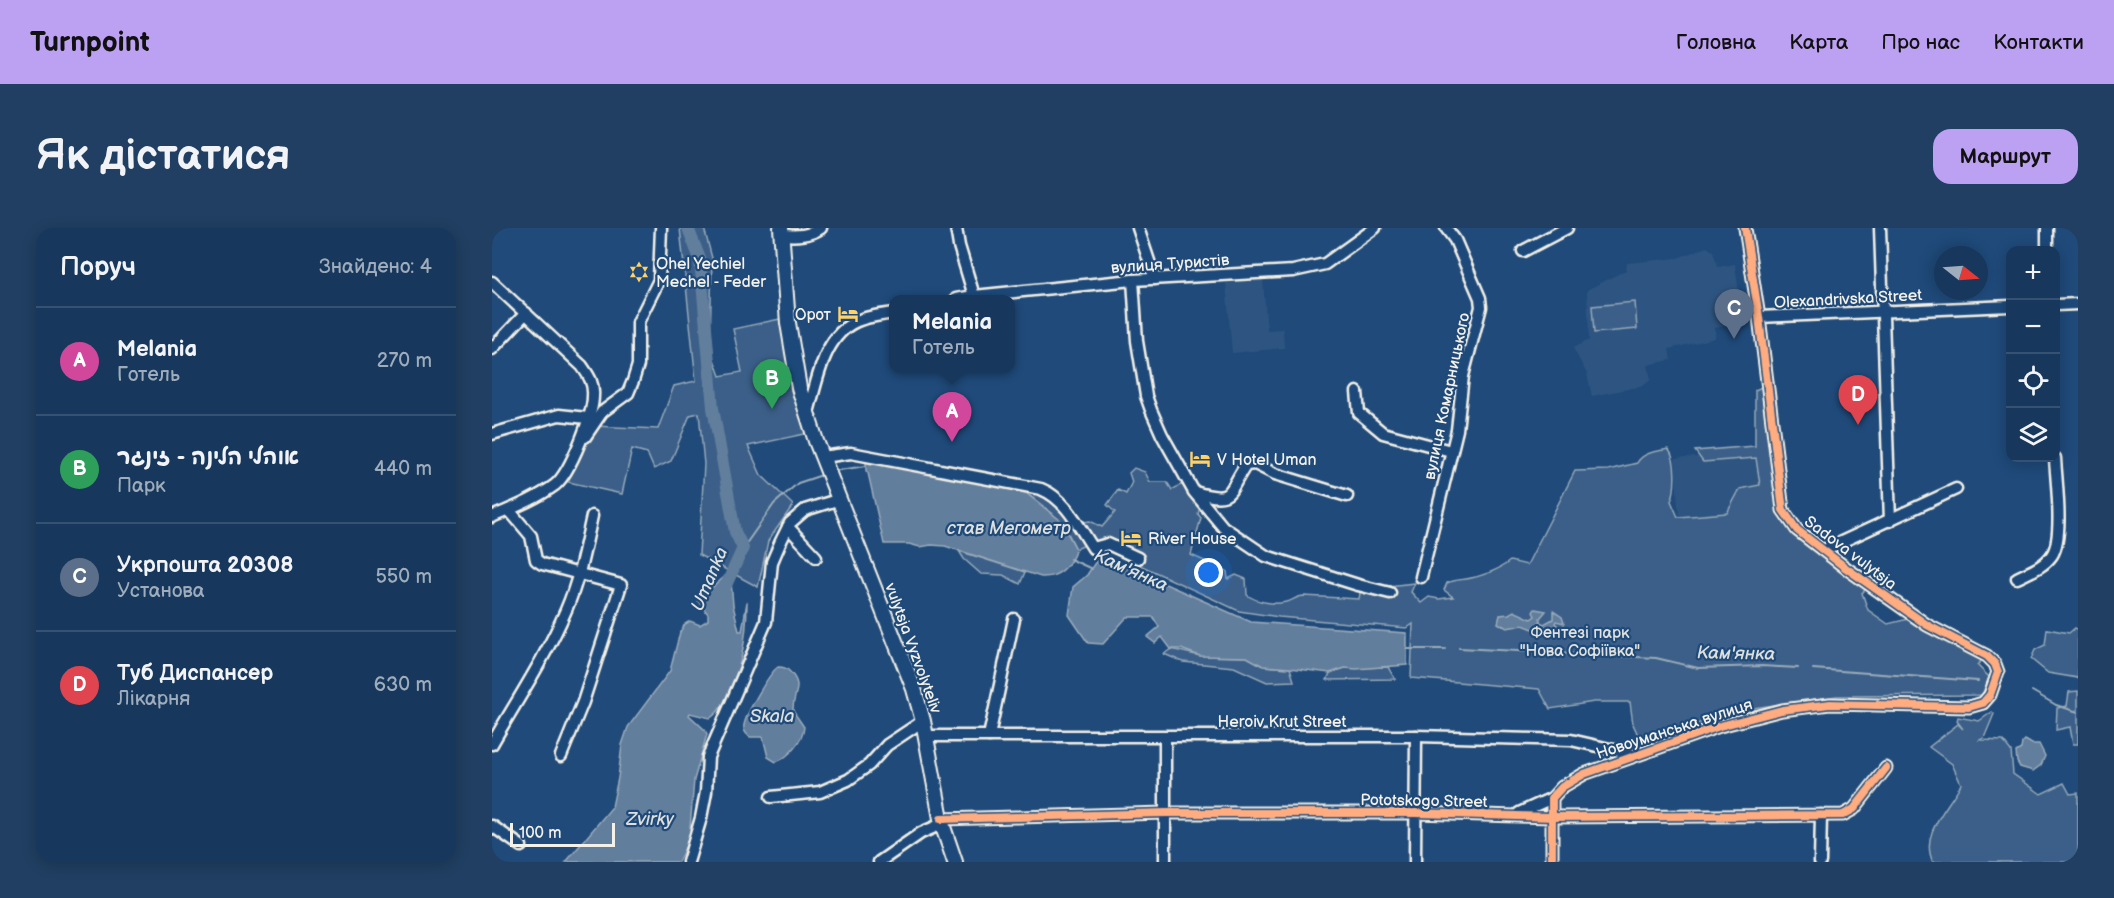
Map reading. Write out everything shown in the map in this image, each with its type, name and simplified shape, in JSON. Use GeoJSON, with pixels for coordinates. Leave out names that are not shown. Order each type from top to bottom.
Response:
{"type":"FeatureCollection","features":[{"type":"Feature","properties":{"kind":"main road","name":"vulytsja Vyzvolyteliv"},"geometry":{"type":"LineString","coordinates":[[782,231],[788,323],[799,388],[807,417],[909,678],[927,736],[942,821],[955,862]]}},
{"type":"Feature","properties":{"kind":"street"},"geometry":{"type":"LineString","coordinates":[[577,448],[602,412],[628,393],[633,381],[638,365],[638,322],[659,280],[661,228]]}},
{"type":"Feature","properties":{"kind":"street"},"geometry":{"type":"LineString","coordinates":[[782,231],[800,236],[814,233],[821,228]]}},
{"type":"Feature","properties":{"kind":"street"},"geometry":{"type":"LineString","coordinates":[[956,228],[973,295]]}},
{"type":"Feature","properties":{"kind":"street"},"geometry":{"type":"LineString","coordinates":[[1138,228],[1155,279]]}},
{"type":"Feature","properties":{"kind":"street","name":"вулиця Туристів"},"geometry":{"type":"LineString","coordinates":[[1000,295],[1133,280],[1293,271],[1325,264],[1375,228]]}},
{"type":"Feature","properties":{"kind":"street","name":"вулиця Комарницького"},"geometry":{"type":"LineString","coordinates":[[1421,577],[1457,430],[1463,376],[1481,306],[1480,298],[1455,240],[1446,228]]}},
{"type":"Feature","properties":{"kind":"street"},"geometry":{"type":"LineString","coordinates":[[1522,251],[1567,228]]}},
{"type":"Feature","properties":{"kind":"street","name":"Sadova vulytsja"},"geometry":{"type":"LineString","coordinates":[[1745,228],[1759,317],[1783,510],[1797,530],[1927,624],[1987,656],[1995,664],[1998,672],[1990,695]]}},
{"type":"Feature","properties":{"kind":"street"},"geometry":{"type":"LineString","coordinates":[[1880,228],[1890,520]]}},
{"type":"Feature","properties":{"kind":"street"},"geometry":{"type":"LineString","coordinates":[[2047,228],[2047,246]]}},
{"type":"Feature","properties":{"kind":"street"},"geometry":{"type":"LineString","coordinates":[[1133,280],[1137,341],[1146,396],[1162,435],[1194,492],[1223,527],[1266,556],[1390,593]]}},
{"type":"Feature","properties":{"kind":"street"},"geometry":{"type":"LineString","coordinates":[[492,282],[582,366],[592,380],[593,397],[577,448],[568,469],[557,484],[492,517]]}},
{"type":"Feature","properties":{"kind":"street"},"geometry":{"type":"LineString","coordinates":[[2060,304],[2078,304]]}},
{"type":"Feature","properties":{"kind":"street","name":"Olexandrivska Street"},"geometry":{"type":"LineString","coordinates":[[1759,317],[2006,306]]}},
{"type":"Feature","properties":{"kind":"street"},"geometry":{"type":"LineString","coordinates":[[492,349],[526,313]]}},
{"type":"Feature","properties":{"kind":"street"},"geometry":{"type":"LineString","coordinates":[[807,417],[821,369],[831,343],[840,331],[858,320],[889,314]]}},
{"type":"Feature","properties":{"kind":"street"},"geometry":{"type":"LineString","coordinates":[[1357,392],[1359,413],[1383,433],[1451,451]]}},
{"type":"Feature","properties":{"kind":"street"},"geometry":{"type":"LineString","coordinates":[[492,434],[559,415],[587,418]]}},
{"type":"Feature","properties":{"kind":"street"},"geometry":{"type":"LineString","coordinates":[[824,460],[851,453],[1041,489],[1052,493],[1063,504],[1093,548],[1108,544],[1138,558]]}},
{"type":"Feature","properties":{"kind":"street"},"geometry":{"type":"LineString","coordinates":[[2017,578],[2051,557],[2057,545],[2055,462]]}},
{"type":"Feature","properties":{"kind":"street"},"geometry":{"type":"LineString","coordinates":[[1194,492],[1219,497],[1228,494],[1234,488],[1246,465],[1251,464],[1275,474],[1347,496]]}},
{"type":"Feature","properties":{"kind":"street"},"geometry":{"type":"LineString","coordinates":[[1824,550],[1956,489]]}},
{"type":"Feature","properties":{"kind":"street"},"geometry":{"type":"LineString","coordinates":[[688,862],[706,792],[708,757],[766,622],[772,562],[788,527],[805,510],[840,499]]}},
{"type":"Feature","properties":{"kind":"street"},"geometry":{"type":"LineString","coordinates":[[509,510],[531,536],[536,560],[542,564],[621,585],[584,702],[561,756]]}},
{"type":"Feature","properties":{"kind":"street"},"geometry":{"type":"LineString","coordinates":[[492,744],[566,611],[579,573],[592,516]]}},
{"type":"Feature","properties":{"kind":"street"},"geometry":{"type":"LineString","coordinates":[[788,527],[816,557]]}},
{"type":"Feature","properties":{"kind":"street"},"geometry":{"type":"LineString","coordinates":[[988,736],[1014,619]]}},
{"type":"Feature","properties":{"kind":"street","name":"Новоуманська вулиця"},"geometry":{"type":"LineString","coordinates":[[1516,815],[1552,798],[1562,787],[1584,774],[1720,726],[1782,710],[1830,704],[1969,707],[1983,703],[1990,695]]}},
{"type":"Feature","properties":{"kind":"street"},"geometry":{"type":"LineString","coordinates":[[771,797],[820,792],[848,780],[869,765],[887,745],[923,721]]}},
{"type":"Feature","properties":{"kind":"street","name":"Heroiv Krut Street"},"geometry":{"type":"LineString","coordinates":[[927,736],[1416,736],[1571,740],[1637,755]]}},
{"type":"Feature","properties":{"kind":"street"},"geometry":{"type":"LineString","coordinates":[[1415,862],[1416,736]]}},
{"type":"Feature","properties":{"kind":"street"},"geometry":{"type":"LineString","coordinates":[[1165,737],[1165,862]]}},
{"type":"Feature","properties":{"kind":"street","name":"Pototskogo Street"},"geometry":{"type":"LineString","coordinates":[[942,821],[1165,813],[1416,813],[1552,817],[1843,815],[1854,809],[1886,768]]}},
{"type":"Feature","properties":{"kind":"street"},"geometry":{"type":"LineString","coordinates":[[1552,798],[1552,862]]}},
{"type":"Feature","properties":{"kind":"street"},"geometry":{"type":"LineString","coordinates":[[1820,862],[1821,815]]}},
{"type":"Feature","properties":{"kind":"street"},"geometry":{"type":"LineString","coordinates":[[879,862],[942,821]]}},
{"type":"Feature","properties":{"kind":"street"},"geometry":{"type":"LineString","coordinates":[[492,826],[521,846]]}},
{"type":"Feature","properties":{"kind":"shaded area"},"geometry":{"type":"Polygon","coordinates":[[[1707,247],[1713,251],[1718,267],[1735,264],[1743,322],[1715,328],[1715,338],[1669,349],[1671,360],[1648,365],[1651,380],[1643,386],[1592,396],[1587,374],[1573,348],[1589,340],[1587,290],[1626,270],[1627,263],[1677,258],[1707,247]]]}},
{"type":"Feature","properties":{"kind":"shaded area"},"geometry":{"type":"Polygon","coordinates":[[[1263,280],[1267,330],[1283,329],[1284,348],[1232,353],[1226,283],[1263,280]]]}},
{"type":"Feature","properties":{"kind":"shaded area"},"geometry":{"type":"Polygon","coordinates":[[[1763,450],[1765,519],[1679,521],[1675,459],[1763,450]]]}},
{"type":"Feature","properties":{"kind":"green space"},"geometry":{"type":"Polygon","coordinates":[[[680,228],[704,228],[712,258],[710,348],[720,376],[742,372],[733,329],[785,318],[809,433],[748,446],[761,475],[793,505],[768,541],[758,587],[699,555],[704,464],[699,413],[690,415],[671,461],[654,469],[647,453],[632,449],[622,494],[564,481],[594,426],[658,429],[674,386],[696,381],[680,228]]]}},
{"type":"Feature","properties":{"kind":"green space"},"geometry":{"type":"Polygon","coordinates":[[[1635,302],[1637,329],[1594,333],[1592,306],[1635,302]]]}},
{"type":"Feature","properties":{"kind":"green space","name":"Фентезі парк \"Нова Софіївка\""},"geometry":{"type":"Polygon","coordinates":[[[1768,384],[1783,509],[1796,530],[1870,585],[1862,593],[1868,610],[1888,624],[1916,617],[1987,656],[1977,665],[1989,677],[1982,695],[1837,696],[1746,709],[1647,739],[1638,735],[1633,724],[1630,702],[1594,702],[1550,709],[1539,689],[1411,678],[1413,624],[1407,628],[1279,617],[1239,611],[1099,546],[1085,545],[1076,549],[1068,533],[1052,513],[1026,493],[984,483],[1041,489],[1076,523],[1090,521],[1102,527],[1115,512],[1107,505],[1118,490],[1126,494],[1132,482],[1129,473],[1134,468],[1145,472],[1150,482],[1167,482],[1172,490],[1182,484],[1200,507],[1198,514],[1201,518],[1191,555],[1227,571],[1228,579],[1236,575],[1246,579],[1247,595],[1251,597],[1271,603],[1304,596],[1359,599],[1361,586],[1370,588],[1415,583],[1411,592],[1421,603],[1429,597],[1439,599],[1453,597],[1444,590],[1447,583],[1483,575],[1510,561],[1527,565],[1575,471],[1608,470],[1637,463],[1646,455],[1668,449],[1673,459],[1675,474],[1671,501],[1678,517],[1727,513],[1740,489],[1760,485],[1756,458],[1703,462],[1695,451],[1755,446],[1755,390],[1768,384]]]}},
{"type":"Feature","properties":{"kind":"green space"},"geometry":{"type":"Polygon","coordinates":[[[959,551],[1025,572],[1020,584],[1003,575],[981,574],[964,559],[959,551]]]}},
{"type":"Feature","properties":{"kind":"green space"},"geometry":{"type":"Polygon","coordinates":[[[2075,628],[2078,630],[2078,678],[2048,673],[2031,659],[2035,650],[2045,645],[2047,629],[2069,633],[2075,628]]]}},
{"type":"Feature","properties":{"kind":"green space"},"geometry":{"type":"Polygon","coordinates":[[[1171,649],[1200,656],[1247,657],[1264,666],[1290,668],[1294,681],[1267,682],[1234,667],[1183,662],[1164,654],[1171,649]]]}},
{"type":"Feature","properties":{"kind":"green space"},"geometry":{"type":"Polygon","coordinates":[[[1388,667],[1395,679],[1327,680],[1330,673],[1345,668],[1388,667]]]}},
{"type":"Feature","properties":{"kind":"green space"},"geometry":{"type":"Polygon","coordinates":[[[2078,691],[2078,744],[2073,744],[2070,727],[2056,730],[2057,708],[2067,706],[2069,692],[2078,691]]]}},
{"type":"Feature","properties":{"kind":"green space"},"geometry":{"type":"Polygon","coordinates":[[[1992,712],[1994,714],[1984,738],[1980,740],[2003,741],[2011,751],[2013,774],[2041,794],[2064,783],[2070,794],[2078,793],[2078,862],[1933,862],[1930,852],[1932,831],[1961,784],[1952,764],[1929,747],[1958,724],[1963,729],[1957,721],[1958,717],[1979,721],[1992,712]]]}},
{"type":"Feature","properties":{"kind":"water","name":"став Мегометр"},"geometry":{"type":"Polygon","coordinates":[[[866,461],[1026,493],[1060,520],[1076,549],[1074,555],[1059,573],[1041,577],[945,546],[920,547],[909,544],[884,544],[866,471],[866,461]]]}},
{"type":"Feature","properties":{"kind":"water"},"geometry":{"type":"Polygon","coordinates":[[[1100,555],[1251,622],[1407,633],[1407,665],[1345,668],[1330,673],[1263,666],[1247,657],[1200,656],[1181,649],[1171,649],[1162,637],[1155,643],[1147,637],[1159,627],[1153,617],[1127,617],[1103,644],[1088,643],[1069,615],[1073,587],[1087,575],[1100,555]]]}},
{"type":"Feature","properties":{"kind":"water","name":"Zvirky"},"geometry":{"type":"Polygon","coordinates":[[[723,578],[731,581],[733,605],[739,631],[742,631],[747,602],[745,641],[736,677],[719,711],[710,718],[690,713],[689,715],[707,734],[694,780],[689,840],[678,862],[566,862],[612,807],[622,745],[628,727],[670,671],[680,632],[685,624],[690,621],[700,625],[708,620],[708,614],[697,597],[703,590],[714,586],[723,578]]]}},
{"type":"Feature","properties":{"kind":"water"},"geometry":{"type":"Polygon","coordinates":[[[1535,609],[1546,611],[1540,618],[1540,622],[1544,624],[1553,619],[1553,611],[1562,617],[1564,623],[1556,621],[1555,628],[1559,629],[1564,625],[1563,631],[1554,635],[1549,631],[1538,631],[1523,625],[1507,628],[1498,623],[1500,615],[1514,611],[1531,619],[1535,616],[1533,612],[1535,609]]]}},
{"type":"Feature","properties":{"kind":"water","name":"Skala"},"geometry":{"type":"Polygon","coordinates":[[[778,667],[787,669],[795,678],[797,687],[793,711],[804,727],[801,738],[794,748],[776,762],[768,757],[763,737],[750,737],[744,727],[758,694],[778,667]]]}},
{"type":"Feature","properties":{"kind":"water"},"geometry":{"type":"Polygon","coordinates":[[[2025,740],[2032,744],[2039,744],[2045,756],[2041,765],[2033,771],[2020,767],[2017,762],[2016,752],[2021,749],[2025,740]]]}},
{"type":"Feature","properties":{"kind":"waterway","name":"Umanka"},"geometry":{"type":"LineString","coordinates":[[688,228],[700,259],[713,408],[735,532],[743,548],[722,594]]}},
{"type":"Feature","properties":{"kind":"waterway","name":"Кам'янка"},"geometry":{"type":"LineString","coordinates":[[833,471],[866,466]]}},
{"type":"Feature","properties":{"kind":"waterway","name":"Кам'янка"},"geometry":{"type":"LineString","coordinates":[[743,548],[774,504],[798,483],[825,474]]}},
{"type":"Feature","properties":{"kind":"waterway","name":"Кам'янка"},"geometry":{"type":"LineString","coordinates":[[1070,559],[1092,569]]}},
{"type":"Feature","properties":{"kind":"waterway","name":"Кам'янка"},"geometry":{"type":"LineString","coordinates":[[1459,648],[1656,658],[1698,668],[1762,666],[1798,668]]}},
{"type":"Feature","properties":{"kind":"waterway","name":"Кам'янка"},"geometry":{"type":"LineString","coordinates":[[1406,649],[1445,649]]}},
{"type":"Feature","properties":{"kind":"waterway","name":"Кам'янка"},"geometry":{"type":"LineString","coordinates":[[1813,669],[1978,681]]}},
{"type":"Feature","properties":{"kind":"waterway","name":"Кам'янка"},"geometry":{"type":"LineString","coordinates":[[2032,691],[2056,705],[2078,712]]}},
{"type":"Feature","properties":{"kind":"cycle path"},"geometry":{"type":"LineString","coordinates":[[1552,862],[1552,798],[1562,787],[1584,774],[1720,726],[1782,710],[1830,704],[1969,707],[1983,703],[1990,695],[1998,672],[1995,664],[1987,656],[1927,625],[1846,568],[1797,530],[1783,510],[1759,317],[1745,228]]}},
{"type":"Feature","properties":{"kind":"cycle path"},"geometry":{"type":"LineString","coordinates":[[941,819],[1165,813],[1416,813],[1552,817],[1843,815],[1854,809],[1886,768]]}},
{"type":"Feature","properties":{"kind":"place","name":"Ohel Yechiel Mechel - Feder"},"geometry":{"type":"Point","coordinates":[639,272]}},
{"type":"Feature","properties":{"kind":"place","name":"Орот"},"geometry":{"type":"Point","coordinates":[848,314]}},
{"type":"Feature","properties":{"kind":"place","name":"Укрпошта 20308"},"geometry":{"type":"Point","coordinates":[1734,339]}},
{"type":"Feature","properties":{"kind":"place","name":"אוהלי הלינה - זינגר"},"geometry":{"type":"Point","coordinates":[772,409]}},
{"type":"Feature","properties":{"kind":"place","name":"Туб Диспансер"},"geometry":{"type":"Point","coordinates":[1858,425]}},
{"type":"Feature","properties":{"kind":"place","name":"Melania"},"geometry":{"type":"Point","coordinates":[952,442]}},
{"type":"Feature","properties":{"kind":"place","name":"V Hotel Uman"},"geometry":{"type":"Point","coordinates":[1200,459]}},
{"type":"Feature","properties":{"kind":"place","name":"River House"},"geometry":{"type":"Point","coordinates":[1131,538]}}]}
